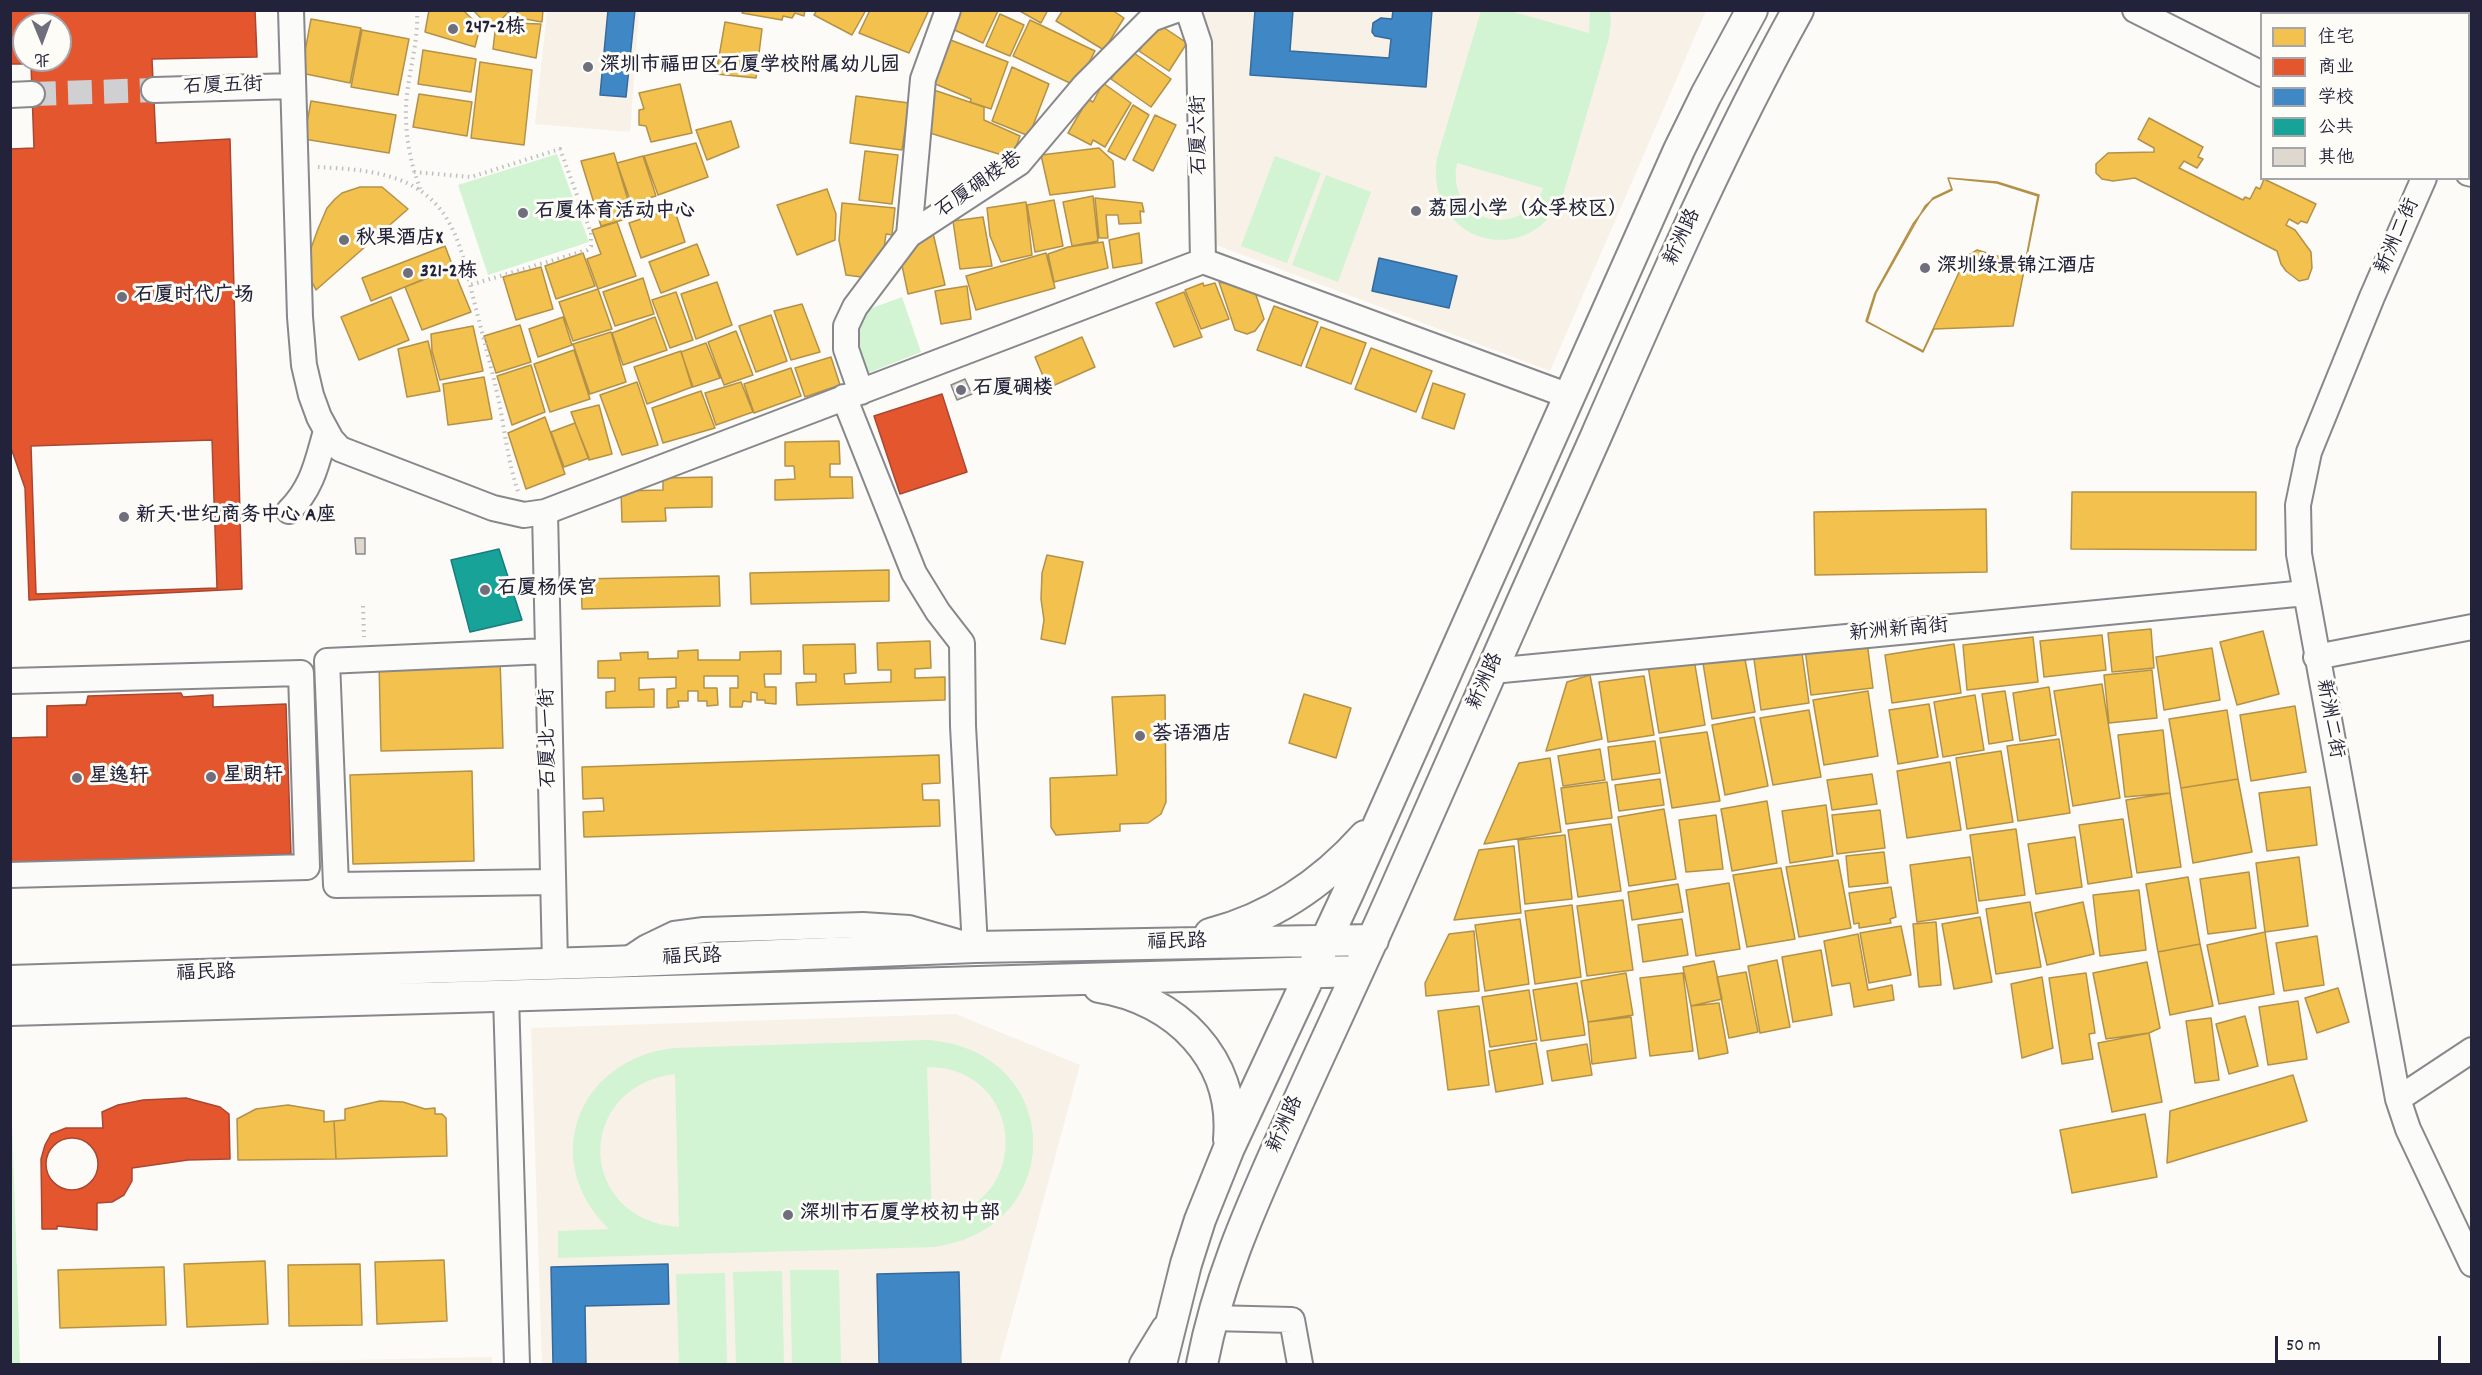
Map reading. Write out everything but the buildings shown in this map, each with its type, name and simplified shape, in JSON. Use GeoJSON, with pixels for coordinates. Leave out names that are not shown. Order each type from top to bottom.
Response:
{"type":"FeatureCollection","features":[{"type":"Feature","properties":{"kind":"main road","name":"新洲路"},"geometry":{"type":"LineString","coordinates":[[1161,1365],[1172,1313],[1200,1220],[1229,1148],[1381,818],[1683,141],[1752,10]]}},
{"type":"Feature","properties":{"kind":"main road","name":"新洲路"},"geometry":{"type":"LineString","coordinates":[[1203,1365],[1215,1305],[1246,1218],[1373,939],[1664,281],[1761,79],[1798,10]]}},
{"type":"Feature","properties":{"kind":"main road"},"geometry":{"type":"LineString","coordinates":[[1161,945],[1213,933],[1254,918],[1295,898],[1325,877],[1381,818]]}},
{"type":"Feature","properties":{"kind":"main road","name":"福民路"},"geometry":{"type":"LineString","coordinates":[[10,981],[555,964],[975,947],[1373,939]]}},
{"type":"Feature","properties":{"kind":"main road","name":"福民路"},"geometry":{"type":"LineString","coordinates":[[10,1010],[1358,971]]}},
{"type":"Feature","properties":{"kind":"main road"},"geometry":{"type":"LineString","coordinates":[[1054,979],[1106,988],[1143,999],[1184,1024],[1201,1043],[1217,1067],[1227,1094],[1231,1119],[1229,1148]]}},
{"type":"Feature","properties":{"kind":"main road"},"geometry":{"type":"LineString","coordinates":[[1181,1282],[1215,1305]]}},
{"type":"Feature","properties":{"kind":"street"},"geometry":{"type":"LineString","coordinates":[[291,10],[300,318],[304,365],[311,395],[326,431],[335,445],[345,451],[475,502],[510,513],[536,513],[1203,261],[1569,396]]}},
{"type":"Feature","properties":{"kind":"street"},"geometry":{"type":"LineString","coordinates":[[909,235],[923,79],[948,10]]}},
{"type":"Feature","properties":{"kind":"street","name":"石厦碉楼巷"},"geometry":{"type":"LineString","coordinates":[[975,947],[963,726],[962,643],[938,612],[914,573],[853,394],[846,349],[846,326],[855,308],[909,235],[1019,163],[1084,86],[1151,20],[1176,10]]}},
{"type":"Feature","properties":{"kind":"street","name":"石厦六街"},"geometry":{"type":"LineString","coordinates":[[1188,10],[1199,43],[1203,261]]}},
{"type":"Feature","properties":{"kind":"street"},"geometry":{"type":"LineString","coordinates":[[2135,10],[2260,73]]}},
{"type":"Feature","properties":{"kind":"street","name":"石厦五街"},"geometry":{"type":"LineString","coordinates":[[154,90],[293,86]]}},
{"type":"Feature","properties":{"kind":"street","name":"新洲二街"},"geometry":{"type":"LineString","coordinates":[[2423,180],[2308,452],[2298,505],[2299,554],[2398,1099],[2408,1129],[2472,1264]]}},
{"type":"Feature","properties":{"kind":"street"},"geometry":{"type":"LineString","coordinates":[[290,511],[304,495],[309,485],[326,431]]}},
{"type":"Feature","properties":{"kind":"street","name":"石厦北一街"},"geometry":{"type":"LineString","coordinates":[[536,513],[548,651],[555,964]]}},
{"type":"Feature","properties":{"kind":"street","name":"新洲新南街"},"geometry":{"type":"LineString","coordinates":[[1492,670],[2306,593]]}},
{"type":"Feature","properties":{"kind":"street"},"geometry":{"type":"LineString","coordinates":[[2316,657],[2472,627]]}},
{"type":"Feature","properties":{"kind":"street"},"geometry":{"type":"LineString","coordinates":[[548,651],[327,661],[336,885],[553,882]]}},
{"type":"Feature","properties":{"kind":"street"},"geometry":{"type":"LineString","coordinates":[[10,681],[301,673],[307,867],[10,875]]}},
{"type":"Feature","properties":{"kind":"street"},"geometry":{"type":"LineString","coordinates":[[506,996],[517,1365]]}},
{"type":"Feature","properties":{"kind":"street"},"geometry":{"type":"LineString","coordinates":[[2398,1099],[2472,1050]]}},
{"type":"Feature","properties":{"kind":"street"},"geometry":{"type":"LineString","coordinates":[[1215,1305],[1292,1320],[1300,1365]]}},
{"type":"Feature","properties":{"kind":"street"},"geometry":{"type":"LineString","coordinates":[[1142,1365],[1172,1313]]}},
{"type":"Feature","properties":{"kind":"path"},"geometry":{"type":"LineString","coordinates":[[417,10],[418,27],[406,108],[414,172],[421,192]]}},
{"type":"Feature","properties":{"kind":"path"},"geometry":{"type":"LineString","coordinates":[[414,172],[471,177],[560,149],[591,233],[591,246],[587,250],[470,285]]}},
{"type":"Feature","properties":{"kind":"path"},"geometry":{"type":"LineString","coordinates":[[296,166],[373,173],[404,181],[421,192],[446,215],[461,250],[499,401],[510,462],[536,513]]}},
{"type":"Feature","properties":{"kind":"path"},"geometry":{"type":"LineString","coordinates":[[363,606],[365,659]]}},
{"type":"Feature","properties":{"kind":"shaded area","name":"深圳市福田区石厦学校附属幼儿园"},"geometry":{"type":"Polygon","coordinates":[[[547,11],[639,11],[630,132],[535,124],[547,11]]]}},
{"type":"Feature","properties":{"kind":"shaded area","name":"荔园小学（众孚校区）"},"geometry":{"type":"Polygon","coordinates":[[[1202,11],[1706,11],[1550,371],[1216,245],[1202,11]]]}},
{"type":"Feature","properties":{"kind":"shaded area","name":"深圳市石厦学校初中部"},"geometry":{"type":"Polygon","coordinates":[[[956,1014],[1080,1065],[999,1364],[542,1364],[531,1028],[956,1014]]]}},
{"type":"Feature","properties":{"kind":"shaded area"},"geometry":{"type":"Polygon","coordinates":[[[492,1357],[492,1364],[171,1364],[492,1357]]]}},
{"type":"Feature","properties":{"kind":"green space"},"geometry":{"type":"Polygon","coordinates":[[[1481,11],[1510,11],[1589,33],[1590,11],[1610,11],[1609,38],[1563,195],[1547,219],[1527,234],[1505,240],[1482,237],[1462,227],[1446,210],[1437,187],[1437,158],[1481,11]],[[1457,163],[1456,183],[1462,199],[1473,211],[1487,218],[1503,220],[1518,216],[1532,206],[1543,188],[1457,163]]]}},
{"type":"Feature","properties":{"kind":"green space","name":"石厦体育活动中心"},"geometry":{"type":"Polygon","coordinates":[[[557,154],[589,242],[488,275],[458,185],[557,154]]]}},
{"type":"Feature","properties":{"kind":"green space"},"geometry":{"type":"Polygon","coordinates":[[[1275,156],[1321,173],[1287,263],[1241,246],[1275,156]]]}},
{"type":"Feature","properties":{"kind":"green space"},"geometry":{"type":"Polygon","coordinates":[[[1326,175],[1371,192],[1338,282],[1292,265],[1326,175]]]}},
{"type":"Feature","properties":{"kind":"green space"},"geometry":{"type":"Polygon","coordinates":[[[902,297],[921,352],[863,375],[854,331],[864,311],[902,297]]]}},
{"type":"Feature","properties":{"kind":"green space"},"geometry":{"type":"Polygon","coordinates":[[[928,1040],[973,1051],[1006,1074],[1026,1105],[1033,1140],[1028,1176],[1010,1208],[978,1233],[934,1247],[558,1258],[558,1231],[609,1229],[588,1202],[576,1174],[573,1145],[579,1118],[592,1093],[613,1072],[640,1056],[673,1048],[928,1040]],[[927,1067],[932,1220],[966,1209],[989,1190],[1002,1165],[1006,1138],[999,1111],[984,1089],[960,1073],[927,1067]],[[675,1075],[641,1084],[618,1103],[604,1127],[600,1153],[606,1179],[621,1202],[645,1219],[679,1227],[675,1075]]]}},
{"type":"Feature","properties":{"kind":"green space"},"geometry":{"type":"Polygon","coordinates":[[[11,1089],[20,1364],[10,1364],[11,1089]]]}},
{"type":"Feature","properties":{"kind":"green space"},"geometry":{"type":"Polygon","coordinates":[[[790,1270],[839,1270],[841,1364],[792,1364],[790,1270]]]}},
{"type":"Feature","properties":{"kind":"green space"},"geometry":{"type":"Polygon","coordinates":[[[782,1271],[784,1364],[736,1364],[733,1272],[782,1271]]]}},
{"type":"Feature","properties":{"kind":"green space"},"geometry":{"type":"Polygon","coordinates":[[[725,1273],[727,1364],[679,1364],[676,1274],[725,1273]]]}},
{"type":"Feature","properties":{"kind":"tunnel"},"geometry":{"type":"LineString","coordinates":[[32,94],[154,90]]}},
{"type":"Feature","properties":{"kind":"place","name":"247-2栋"},"geometry":{"type":"Point","coordinates":[453,29]}},
{"type":"Feature","properties":{"kind":"place","name":"深圳市福田区石厦学校附属幼儿园"},"geometry":{"type":"Point","coordinates":[588,67]}},
{"type":"Feature","properties":{"kind":"place","name":"荔园小学（众孚校区）"},"geometry":{"type":"Point","coordinates":[1416,211]}},
{"type":"Feature","properties":{"kind":"place","name":"石厦体育活动中心"},"geometry":{"type":"Point","coordinates":[523,213]}},
{"type":"Feature","properties":{"kind":"place","name":"秋果酒店X"},"geometry":{"type":"Point","coordinates":[344,240]}},
{"type":"Feature","properties":{"kind":"place","name":"深圳绿景锦江酒店"},"geometry":{"type":"Point","coordinates":[1925,268]}},
{"type":"Feature","properties":{"kind":"place","name":"321-2栋"},"geometry":{"type":"Point","coordinates":[408,273]}},
{"type":"Feature","properties":{"kind":"place","name":"石厦时代广场"},"geometry":{"type":"Point","coordinates":[122,297]}},
{"type":"Feature","properties":{"kind":"place","name":"石厦碉楼"},"geometry":{"type":"Point","coordinates":[961,390]}},
{"type":"Feature","properties":{"kind":"place","name":"新天·世纪商务中心 A座"},"geometry":{"type":"Point","coordinates":[124,517]}},
{"type":"Feature","properties":{"kind":"place","name":"石厦杨侯宫"},"geometry":{"type":"Point","coordinates":[485,590]}},
{"type":"Feature","properties":{"kind":"place","name":"荟语酒店"},"geometry":{"type":"Point","coordinates":[1140,736]}},
{"type":"Feature","properties":{"kind":"place","name":"星朗轩"},"geometry":{"type":"Point","coordinates":[211,777]}},
{"type":"Feature","properties":{"kind":"place","name":"星逸轩"},"geometry":{"type":"Point","coordinates":[77,778]}},
{"type":"Feature","properties":{"kind":"place","name":"深圳市石厦学校初中部"},"geometry":{"type":"Point","coordinates":[788,1215]}}]}
